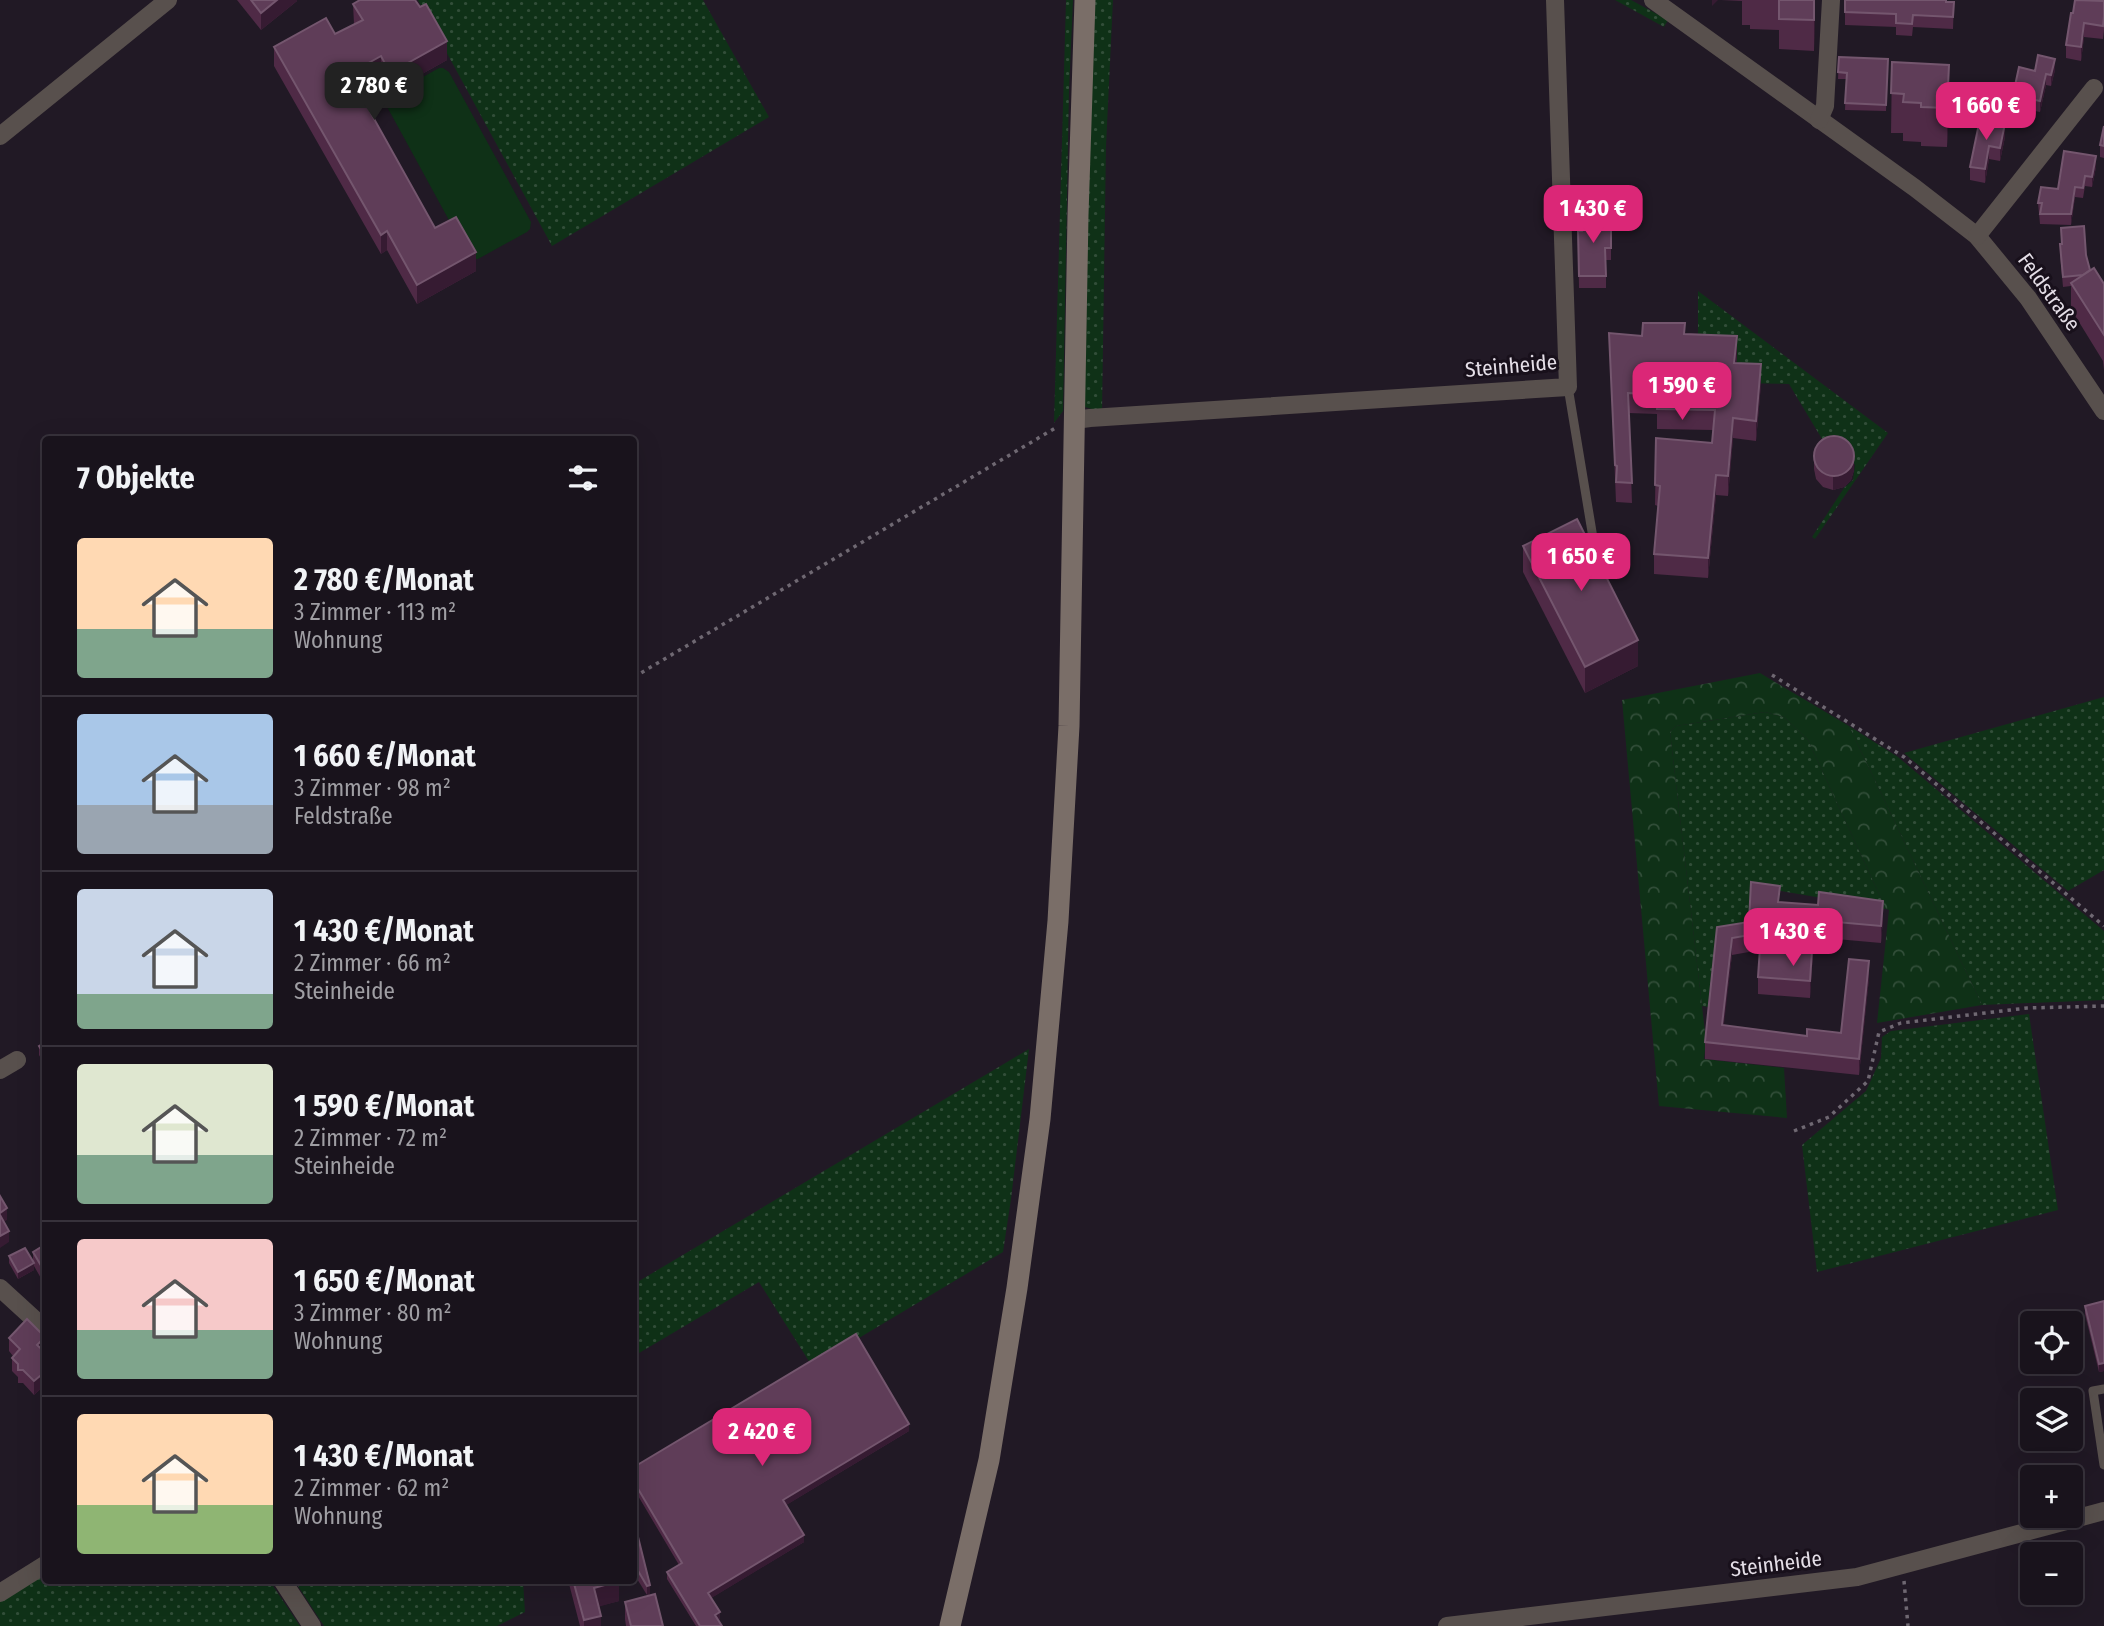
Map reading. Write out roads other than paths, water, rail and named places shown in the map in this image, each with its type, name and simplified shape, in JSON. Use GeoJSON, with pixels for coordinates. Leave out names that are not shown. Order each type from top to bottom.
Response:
{"type":"FeatureCollection","features":[{"type":"Feature","properties":{"kind":"street"},"geometry":{"type":"LineString","coordinates":[[0,136],[168,0]]}},
{"type":"Feature","properties":{"kind":"street"},"geometry":{"type":"LineString","coordinates":[[950,1626],[989,1460],[1017,1289],[1040,1119],[1058,921],[1068,740],[1078,202],[1085,0]]}},
{"type":"Feature","properties":{"kind":"street","name":"Steinheide"},"geometry":{"type":"LineString","coordinates":[[1075,421],[1568,387],[1555,0]]}},
{"type":"Feature","properties":{"kind":"street"},"geometry":{"type":"LineString","coordinates":[[1819,120],[1825,106],[1831,0]]}},
{"type":"Feature","properties":{"kind":"street","name":"Feldstraße"},"geometry":{"type":"LineString","coordinates":[[1653,1],[1978,236],[2028,298],[2104,411]]}},
{"type":"Feature","properties":{"kind":"street"},"geometry":{"type":"LineString","coordinates":[[1978,236],[2094,88]]}},
{"type":"Feature","properties":{"kind":"street"},"geometry":{"type":"LineString","coordinates":[[0,1070],[17,1060]]}},
{"type":"Feature","properties":{"kind":"street"},"geometry":{"type":"LineString","coordinates":[[0,1288],[42,1326]]}},
{"type":"Feature","properties":{"kind":"street","name":"Steinheide"},"geometry":{"type":"LineString","coordinates":[[1447,1626],[1857,1577],[2104,1510]]}},
{"type":"Feature","properties":{"kind":"street"},"geometry":{"type":"LineString","coordinates":[[0,1593],[42,1567]]}},
{"type":"Feature","properties":{"kind":"street"},"geometry":{"type":"LineString","coordinates":[[285,1584],[312,1626]]}},
{"type":"Feature","properties":{"kind":"lane"},"geometry":{"type":"LineString","coordinates":[[1568,387],[1599,574]]}},
{"type":"Feature","properties":{"kind":"lane"},"geometry":{"type":"LineString","coordinates":[[2104,1389],[2093,1391],[2104,1465]]}}]}
